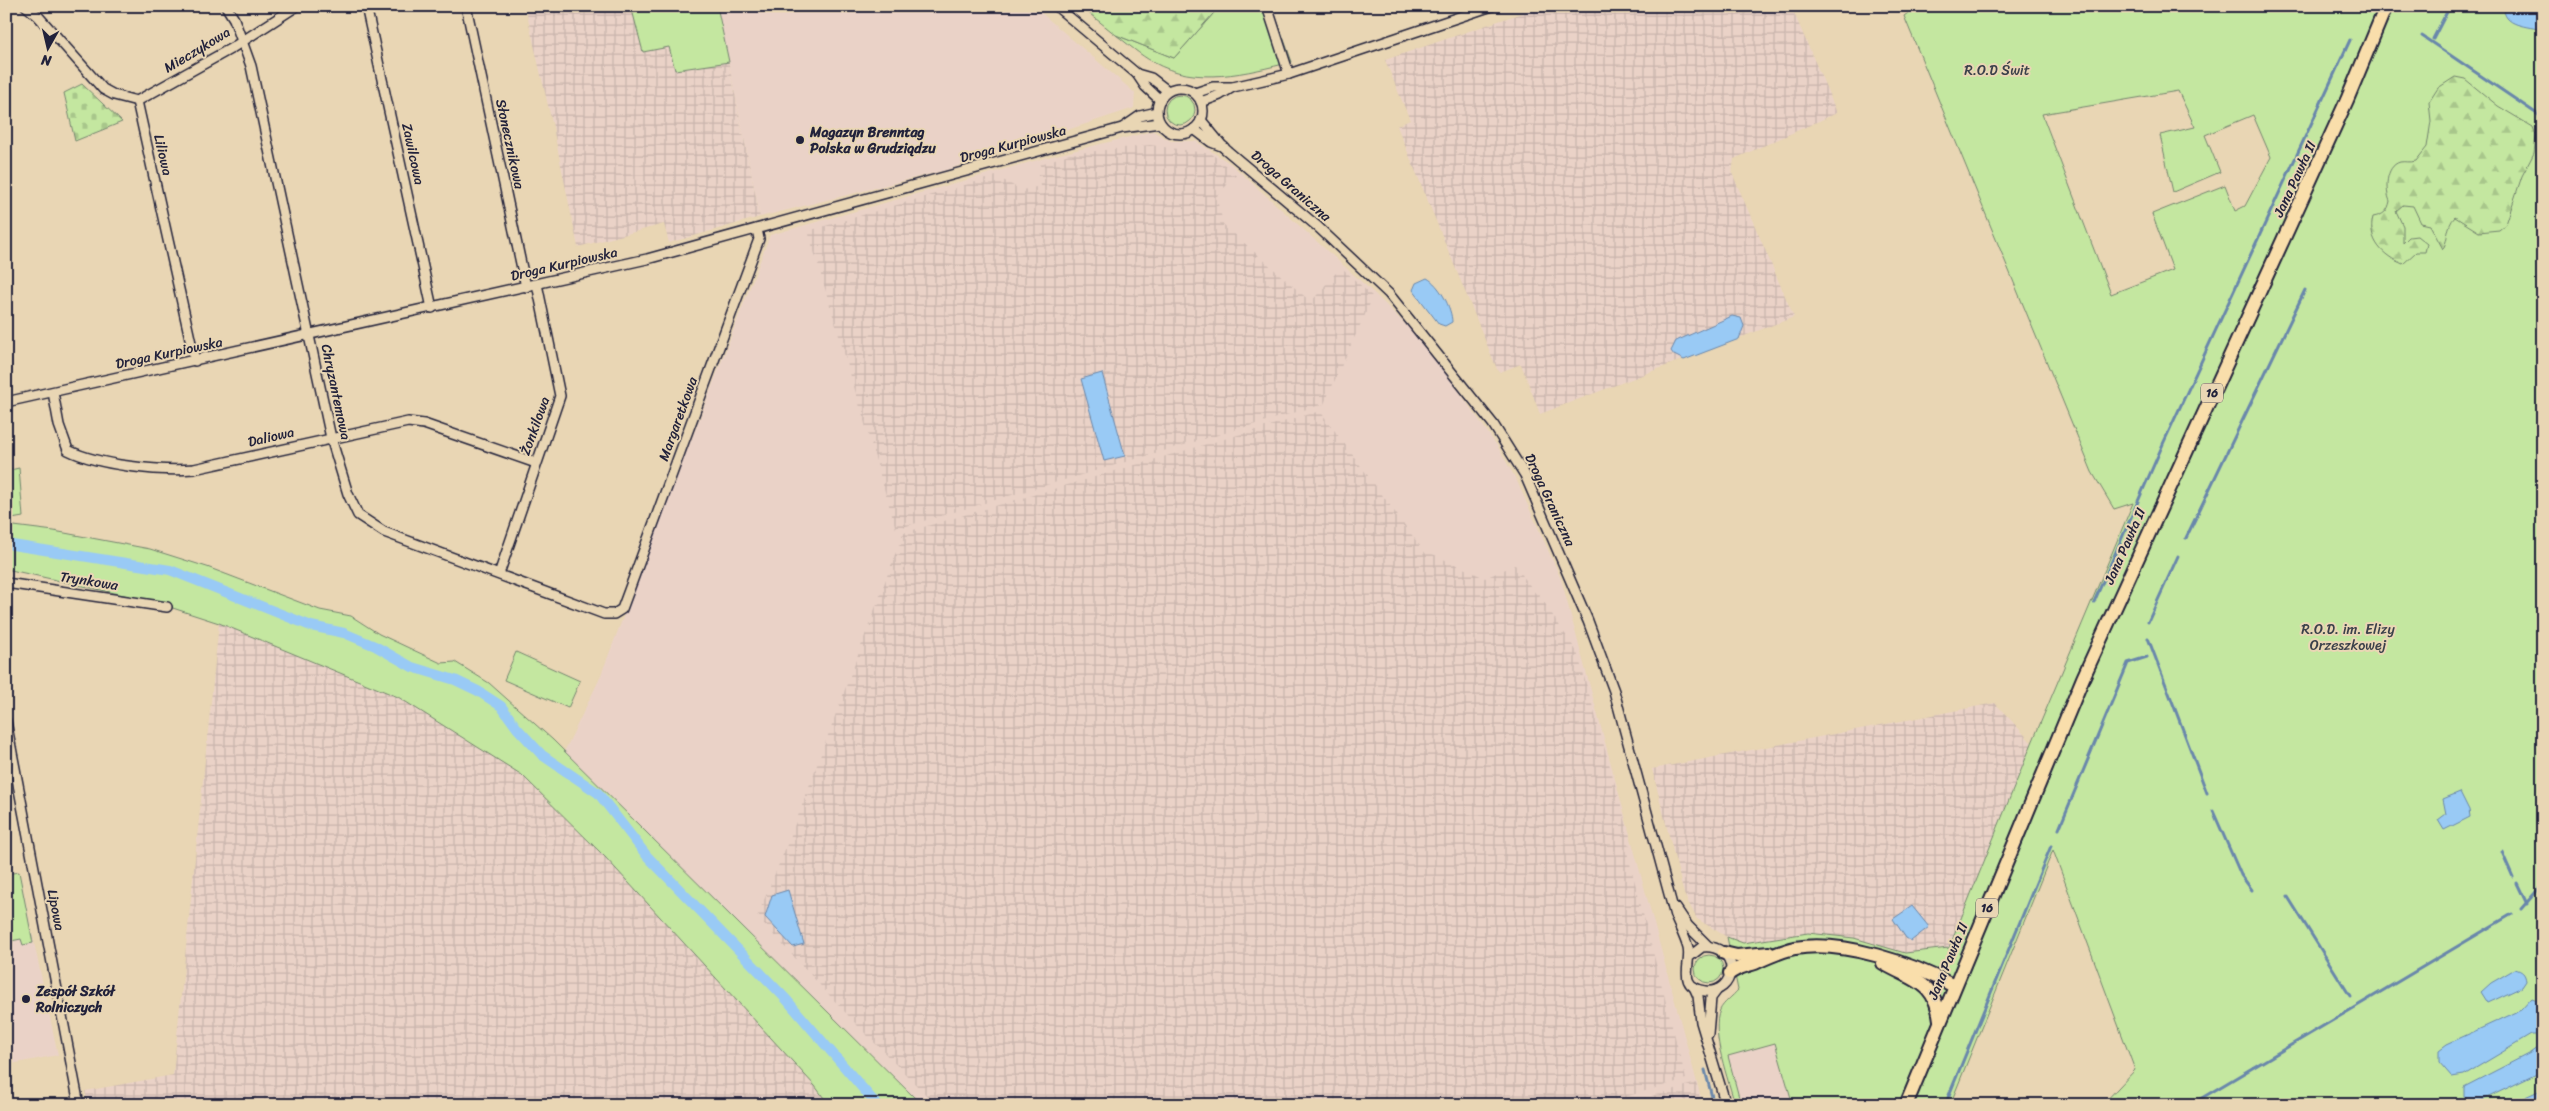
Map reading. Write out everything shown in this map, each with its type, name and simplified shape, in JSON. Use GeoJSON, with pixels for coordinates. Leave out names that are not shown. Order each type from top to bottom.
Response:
{"type":"FeatureCollection","features":[{"type":"Feature","properties":{"kind":"main road","name":"Jana Pawła II"},"geometry":{"type":"LineString","coordinates":[[1906,1105],[2082,678],[2343,109],[2386,6]]}},
{"type":"Feature","properties":{"kind":"main road"},"geometry":{"type":"LineString","coordinates":[[1724,953],[1737,956],[1819,947],[1850,950],[1904,964],[1954,986]]}},
{"type":"Feature","properties":{"kind":"main road"},"geometry":{"type":"LineString","coordinates":[[1730,974],[1740,967],[1779,952]]}},
{"type":"Feature","properties":{"kind":"main road"},"geometry":{"type":"LineString","coordinates":[[1867,955],[1932,991],[1940,1020]]}},
{"type":"Feature","properties":{"kind":"street"},"geometry":{"type":"LineString","coordinates":[[26,6],[38,16],[103,89],[114,95],[137,101]]}},
{"type":"Feature","properties":{"kind":"street","name":"Chryzantemowa"},"geometry":{"type":"LineString","coordinates":[[226,6],[242,39],[251,66],[331,438],[348,494],[358,515],[384,532],[604,614],[614,614]]}},
{"type":"Feature","properties":{"kind":"street","name":"Mieczykowa"},"geometry":{"type":"LineString","coordinates":[[137,101],[232,48],[242,39],[297,6]]}},
{"type":"Feature","properties":{"kind":"street","name":"Zawilcowa"},"geometry":{"type":"LineString","coordinates":[[366,6],[432,308]]}},
{"type":"Feature","properties":{"kind":"street","name":"Słonecznikowa"},"geometry":{"type":"LineString","coordinates":[[466,6],[526,287]]}},
{"type":"Feature","properties":{"kind":"street"},"geometry":{"type":"LineString","coordinates":[[1056,6],[1137,74],[1144,86],[1160,100]]}},
{"type":"Feature","properties":{"kind":"street"},"geometry":{"type":"LineString","coordinates":[[1267,6],[1289,74]]}},
{"type":"Feature","properties":{"kind":"street"},"geometry":{"type":"LineString","coordinates":[[1195,93],[1213,87],[1233,87],[1289,74],[1492,6]]}},
{"type":"Feature","properties":{"kind":"street"},"geometry":{"type":"LineString","coordinates":[[1137,74],[1151,78],[1168,91]]}},
{"type":"Feature","properties":{"kind":"street"},"geometry":{"type":"LineString","coordinates":[[1201,102],[1220,95],[1233,87]]}},
{"type":"Feature","properties":{"kind":"street"},"geometry":{"type":"LineString","coordinates":[[1182,88],[1195,93],[1201,102],[1203,111],[1201,120],[1194,129],[1179,134],[1165,128],[1160,123],[1157,112],[1160,100],[1168,91],[1182,88]]}},
{"type":"Feature","properties":{"kind":"street","name":"Liliowa"},"geometry":{"type":"LineString","coordinates":[[137,101],[196,361]]}},
{"type":"Feature","properties":{"kind":"street","name":"Droga Kurpiowska"},"geometry":{"type":"LineString","coordinates":[[1122,128],[1140,116],[1157,112]]}},
{"type":"Feature","properties":{"kind":"street","name":"Droga Graniczna"},"geometry":{"type":"LineString","coordinates":[[1201,120],[1224,148],[1301,212],[1389,294],[1493,424],[1525,475],[1558,547],[1602,655],[1621,714],[1675,916],[1688,947],[1689,957]]}},
{"type":"Feature","properties":{"kind":"street","name":"Droga Kurpiowska"},"geometry":{"type":"LineString","coordinates":[[6,402],[647,260],[1122,128],[1160,123]]}},
{"type":"Feature","properties":{"kind":"street","name":"Droga Graniczna"},"geometry":{"type":"LineString","coordinates":[[1194,129],[1211,142],[1224,148]]}},
{"type":"Feature","properties":{"kind":"street","name":"Margaretkowa"},"geometry":{"type":"LineString","coordinates":[[614,614],[622,609],[636,572],[759,239],[757,229]]}},
{"type":"Feature","properties":{"kind":"street","name":"Żonkilowa"},"geometry":{"type":"LineString","coordinates":[[499,574],[560,396],[537,284]]}},
{"type":"Feature","properties":{"kind":"street","name":"Daliowa"},"geometry":{"type":"LineString","coordinates":[[53,392],[59,425],[68,450],[84,458],[171,471],[194,469],[408,422],[424,424],[536,463]]}},
{"type":"Feature","properties":{"kind":"street","name":"Trynkowa"},"geometry":{"type":"LineString","coordinates":[[6,582],[167,607]]}},
{"type":"Feature","properties":{"kind":"street","name":"Lipowa"},"geometry":{"type":"LineString","coordinates":[[6,721],[79,1105]]}},
{"type":"Feature","properties":{"kind":"street","name":"Droga Graniczna"},"geometry":{"type":"LineString","coordinates":[[1673,904],[1688,926],[1708,946]]}},
{"type":"Feature","properties":{"kind":"street"},"geometry":{"type":"LineString","coordinates":[[1708,1042],[1711,998],[1726,983],[1730,974],[1729,959],[1724,953],[1708,946],[1697,949],[1689,957],[1685,970],[1694,987],[1708,1042],[1726,1105]]}},
{"type":"Feature","properties":{"kind":"street"},"geometry":{"type":"LineString","coordinates":[[1694,987],[1709,992],[1717,990]]}},
{"type":"Feature","properties":{"kind":"shaded area"},"geometry":{"type":"Polygon","coordinates":[[[525,6],[717,6],[760,217],[669,243],[664,224],[578,247],[525,6]]]}},
{"type":"Feature","properties":{"kind":"shaded area"},"geometry":{"type":"Polygon","coordinates":[[[717,6],[1033,6],[1135,93],[1134,108],[946,170],[760,217],[717,6]]]}},
{"type":"Feature","properties":{"kind":"shaded area"},"geometry":{"type":"Polygon","coordinates":[[[1542,6],[1791,6],[1837,113],[1734,159],[1732,173],[1794,317],[1540,414],[1521,364],[1500,372],[1497,369],[1397,126],[1410,120],[1385,60],[1542,6]]]}},
{"type":"Feature","properties":{"kind":"shaded area"},"geometry":{"type":"Polygon","coordinates":[[[1153,131],[1171,141],[1196,141],[1231,164],[1374,293],[1413,332],[1451,380],[1498,447],[1517,481],[1561,579],[1703,1105],[922,1105],[564,752],[599,680],[770,235],[1048,157],[1153,131]]]}},
{"type":"Feature","properties":{"kind":"shaded area"},"geometry":{"type":"Polygon","coordinates":[[[1150,145],[1212,154],[1236,175],[1216,197],[1224,225],[1311,302],[1341,267],[1373,297],[1324,404],[896,529],[808,231],[996,176],[1021,190],[1040,186],[1037,171],[1041,164],[1069,154],[1150,145]]]}},
{"type":"Feature","properties":{"kind":"shaded area"},"geometry":{"type":"Polygon","coordinates":[[[1320,411],[1426,554],[1428,552],[1485,578],[1515,565],[1536,594],[1538,593],[1577,652],[1631,840],[1627,852],[1686,1079],[1598,1105],[936,1105],[857,1025],[757,917],[791,835],[903,533],[1320,411]]]}},
{"type":"Feature","properties":{"kind":"shaded area"},"geometry":{"type":"Polygon","coordinates":[[[219,623],[398,697],[522,775],[605,857],[815,1086],[829,1105],[88,1105],[85,1091],[173,1075],[219,623]]]}},
{"type":"Feature","properties":{"kind":"shaded area"},"geometry":{"type":"Polygon","coordinates":[[[1995,703],[2032,743],[1949,948],[1905,953],[1854,938],[1808,933],[1743,943],[1727,937],[1697,919],[1684,894],[1652,769],[1995,703]]]}},
{"type":"Feature","properties":{"kind":"shaded area","name":"Zespół Szkół Rolniczych"},"geometry":{"type":"Polygon","coordinates":[[[19,872],[58,1055],[6,1065],[6,874],[19,872]]]}},
{"type":"Feature","properties":{"kind":"shaded area"},"geometry":{"type":"Polygon","coordinates":[[[1776,1043],[1793,1105],[1741,1105],[1727,1056],[1776,1043]]]}},
{"type":"Feature","properties":{"kind":"shaded area"},"geometry":{"type":"Polygon","coordinates":[[[1696,1083],[1702,1105],[1620,1105],[1696,1083]]]}},
{"type":"Feature","properties":{"kind":"green space"},"geometry":{"type":"Polygon","coordinates":[[[631,6],[717,6],[729,62],[675,70],[669,47],[643,52],[631,6]]]}},
{"type":"Feature","properties":{"kind":"green space"},"geometry":{"type":"Polygon","coordinates":[[[1080,6],[1220,6],[1174,58],[1116,35],[1080,6]]]}},
{"type":"Feature","properties":{"kind":"green space"},"geometry":{"type":"Polygon","coordinates":[[[1220,6],[1272,6],[1292,62],[1222,76],[1187,74],[1170,70],[1153,62],[1116,35],[1174,58],[1220,6]]]}},
{"type":"Feature","properties":{"kind":"green space"},"geometry":{"type":"Polygon","coordinates":[[[1906,6],[2543,6],[2543,1105],[2102,1105],[2135,1070],[2053,850],[1950,1105],[1793,1105],[1775,1043],[1728,1056],[1741,1105],[1735,1105],[1717,1031],[1721,1007],[1738,990],[1727,937],[1743,943],[1808,933],[1854,938],[1905,953],[1949,948],[2032,743],[2133,503],[2114,509],[2092,472],[1904,16],[1908,13],[1906,6]],[[2178,91],[2042,114],[2111,294],[2173,270],[2152,214],[2225,185],[2235,211],[2245,206],[2271,157],[2253,115],[2205,135],[2220,172],[2173,192],[2160,135],[2195,127],[2178,91]]]}},
{"type":"Feature","properties":{"kind":"green space"},"geometry":{"type":"Polygon","coordinates":[[[2455,77],[2465,79],[2498,106],[2533,127],[2536,136],[2534,153],[2522,176],[2506,224],[2499,230],[2479,232],[2455,217],[2450,224],[2443,249],[2430,225],[2421,223],[2413,206],[2403,205],[2396,211],[2403,226],[2403,243],[2409,237],[2417,236],[2427,244],[2425,252],[2416,252],[2403,264],[2389,257],[2378,246],[2372,233],[2373,217],[2383,214],[2388,207],[2390,201],[2387,185],[2391,168],[2400,162],[2416,161],[2427,147],[2431,121],[2429,102],[2438,88],[2455,77]]]}},
{"type":"Feature","properties":{"kind":"green space"},"geometry":{"type":"Polygon","coordinates":[[[82,84],[122,122],[75,141],[64,93],[82,84]]]}},
{"type":"Feature","properties":{"kind":"green space"},"geometry":{"type":"Polygon","coordinates":[[[1180,95],[1186,96],[1194,104],[1194,116],[1186,124],[1180,125],[1174,124],[1166,116],[1165,110],[1166,104],[1174,96],[1180,95]]]}},
{"type":"Feature","properties":{"kind":"green space"},"geometry":{"type":"Polygon","coordinates":[[[19,468],[23,517],[6,520],[6,471],[19,468]]]}},
{"type":"Feature","properties":{"kind":"green space"},"geometry":{"type":"Polygon","coordinates":[[[6,525],[54,531],[150,549],[207,567],[320,610],[351,616],[379,634],[441,663],[455,662],[489,683],[553,740],[922,1105],[829,1105],[815,1086],[605,857],[522,775],[398,697],[219,623],[151,601],[6,569],[6,525]]]}},
{"type":"Feature","properties":{"kind":"green space"},"geometry":{"type":"Polygon","coordinates":[[[516,652],[580,681],[568,708],[504,680],[516,652]]]}},
{"type":"Feature","properties":{"kind":"green space"},"geometry":{"type":"Polygon","coordinates":[[[19,872],[33,943],[23,945],[21,939],[6,942],[6,874],[19,872]]]}},
{"type":"Feature","properties":{"kind":"green space"},"geometry":{"type":"Polygon","coordinates":[[[1709,955],[1719,959],[1723,969],[1719,979],[1709,983],[1699,979],[1695,969],[1699,959],[1709,955]]]}},
{"type":"Feature","properties":{"kind":"water"},"geometry":{"type":"Polygon","coordinates":[[[2504,6],[2543,6],[2543,30],[2512,22],[2504,13],[2504,6]]]}},
{"type":"Feature","properties":{"kind":"water"},"geometry":{"type":"Polygon","coordinates":[[[1427,278],[1436,285],[1450,310],[1452,322],[1445,326],[1439,324],[1413,290],[1416,283],[1427,278]]]}},
{"type":"Feature","properties":{"kind":"water"},"geometry":{"type":"Polygon","coordinates":[[[1732,316],[1741,318],[1744,326],[1739,339],[1684,360],[1674,355],[1671,351],[1676,341],[1732,316]]]}},
{"type":"Feature","properties":{"kind":"water"},"geometry":{"type":"Polygon","coordinates":[[[1102,373],[1125,456],[1104,461],[1081,379],[1102,373]]]}},
{"type":"Feature","properties":{"kind":"water"},"geometry":{"type":"Polygon","coordinates":[[[2460,792],[2469,810],[2470,817],[2444,830],[2438,820],[2446,814],[2443,799],[2460,792]]]}},
{"type":"Feature","properties":{"kind":"water"},"geometry":{"type":"Polygon","coordinates":[[[788,890],[804,944],[793,947],[765,917],[772,895],[788,890]]]}},
{"type":"Feature","properties":{"kind":"water"},"geometry":{"type":"Polygon","coordinates":[[[1912,906],[1929,927],[1911,941],[1906,938],[1893,919],[1912,906]]]}},
{"type":"Feature","properties":{"kind":"water"},"geometry":{"type":"Polygon","coordinates":[[[2515,969],[2525,976],[2526,981],[2522,987],[2488,1003],[2481,992],[2491,983],[2515,969]]]}},
{"type":"Feature","properties":{"kind":"water"},"geometry":{"type":"Polygon","coordinates":[[[2532,998],[2537,1000],[2543,1018],[2543,1038],[2539,1035],[2531,1035],[2464,1075],[2452,1077],[2439,1062],[2439,1050],[2447,1044],[2521,1010],[2532,998]]]}},
{"type":"Feature","properties":{"kind":"water"},"geometry":{"type":"Polygon","coordinates":[[[2543,1038],[2543,1071],[2472,1105],[2464,1096],[2464,1087],[2530,1053],[2541,1045],[2543,1038]]]}},
{"type":"Feature","properties":{"kind":"water"},"geometry":{"type":"Polygon","coordinates":[[[2543,1089],[2543,1105],[2514,1105],[2514,1102],[2543,1089]]]}},
{"type":"Feature","properties":{"kind":"waterway"},"geometry":{"type":"LineString","coordinates":[[2433,39],[2450,6]]}},
{"type":"Feature","properties":{"kind":"waterway"},"geometry":{"type":"LineString","coordinates":[[2422,36],[2543,118]]}},
{"type":"Feature","properties":{"kind":"waterway"},"geometry":{"type":"LineString","coordinates":[[2094,602],[2163,444],[2350,40]]}},
{"type":"Feature","properties":{"kind":"waterway"},"geometry":{"type":"LineString","coordinates":[[2186,538],[2305,290]]}},
{"type":"Feature","properties":{"kind":"waterway"},"geometry":{"type":"LineString","coordinates":[[6,544],[170,570],[311,626],[344,633],[375,646],[412,667],[455,680],[478,691],[501,706],[517,728],[542,755],[598,793],[647,856],[786,999],[877,1105]]}},
{"type":"Feature","properties":{"kind":"waterway"},"geometry":{"type":"LineString","coordinates":[[2148,622],[2178,556]]}},
{"type":"Feature","properties":{"kind":"waterway"},"geometry":{"type":"LineString","coordinates":[[2148,638],[2207,793]]}},
{"type":"Feature","properties":{"kind":"waterway"},"geometry":{"type":"LineString","coordinates":[[2059,829],[2128,663],[2147,657]]}},
{"type":"Feature","properties":{"kind":"waterway"},"geometry":{"type":"LineString","coordinates":[[2213,811],[2241,875],[2252,890]]}},
{"type":"Feature","properties":{"kind":"waterway"},"geometry":{"type":"LineString","coordinates":[[1945,1105],[2051,846]]}},
{"type":"Feature","properties":{"kind":"waterway"},"geometry":{"type":"LineString","coordinates":[[2502,852],[2513,877]]}},
{"type":"Feature","properties":{"kind":"waterway"},"geometry":{"type":"LineString","coordinates":[[2517,883],[2527,904]]}},
{"type":"Feature","properties":{"kind":"waterway"},"geometry":{"type":"LineString","coordinates":[[2521,909],[2543,884]]}},
{"type":"Feature","properties":{"kind":"waterway"},"geometry":{"type":"LineString","coordinates":[[2288,897],[2350,996]]}},
{"type":"Feature","properties":{"kind":"waterway"},"geometry":{"type":"LineString","coordinates":[[2190,1105],[2512,914]]}},
{"type":"Feature","properties":{"kind":"waterway"},"geometry":{"type":"LineString","coordinates":[[1705,1070],[1714,1105]]}},
{"type":"Feature","properties":{"kind":"place","name":"Magazyn Brenntag Polska w Grudziądzu"},"geometry":{"type":"Point","coordinates":[800,140]}},
{"type":"Feature","properties":{"kind":"place","name":"Zespół Szkół Rolniczych"},"geometry":{"type":"Point","coordinates":[26,999]}},
{"type":"Feature","properties":{"kind":"park label","name":"R.O.D Świt"},"geometry":{"type":"Point","coordinates":[1997,70]}},
{"type":"Feature","properties":{"kind":"park label","name":"R.O.D. im. Elizy Orzeszkowej"},"geometry":{"type":"Point","coordinates":[2348,638]}}]}
